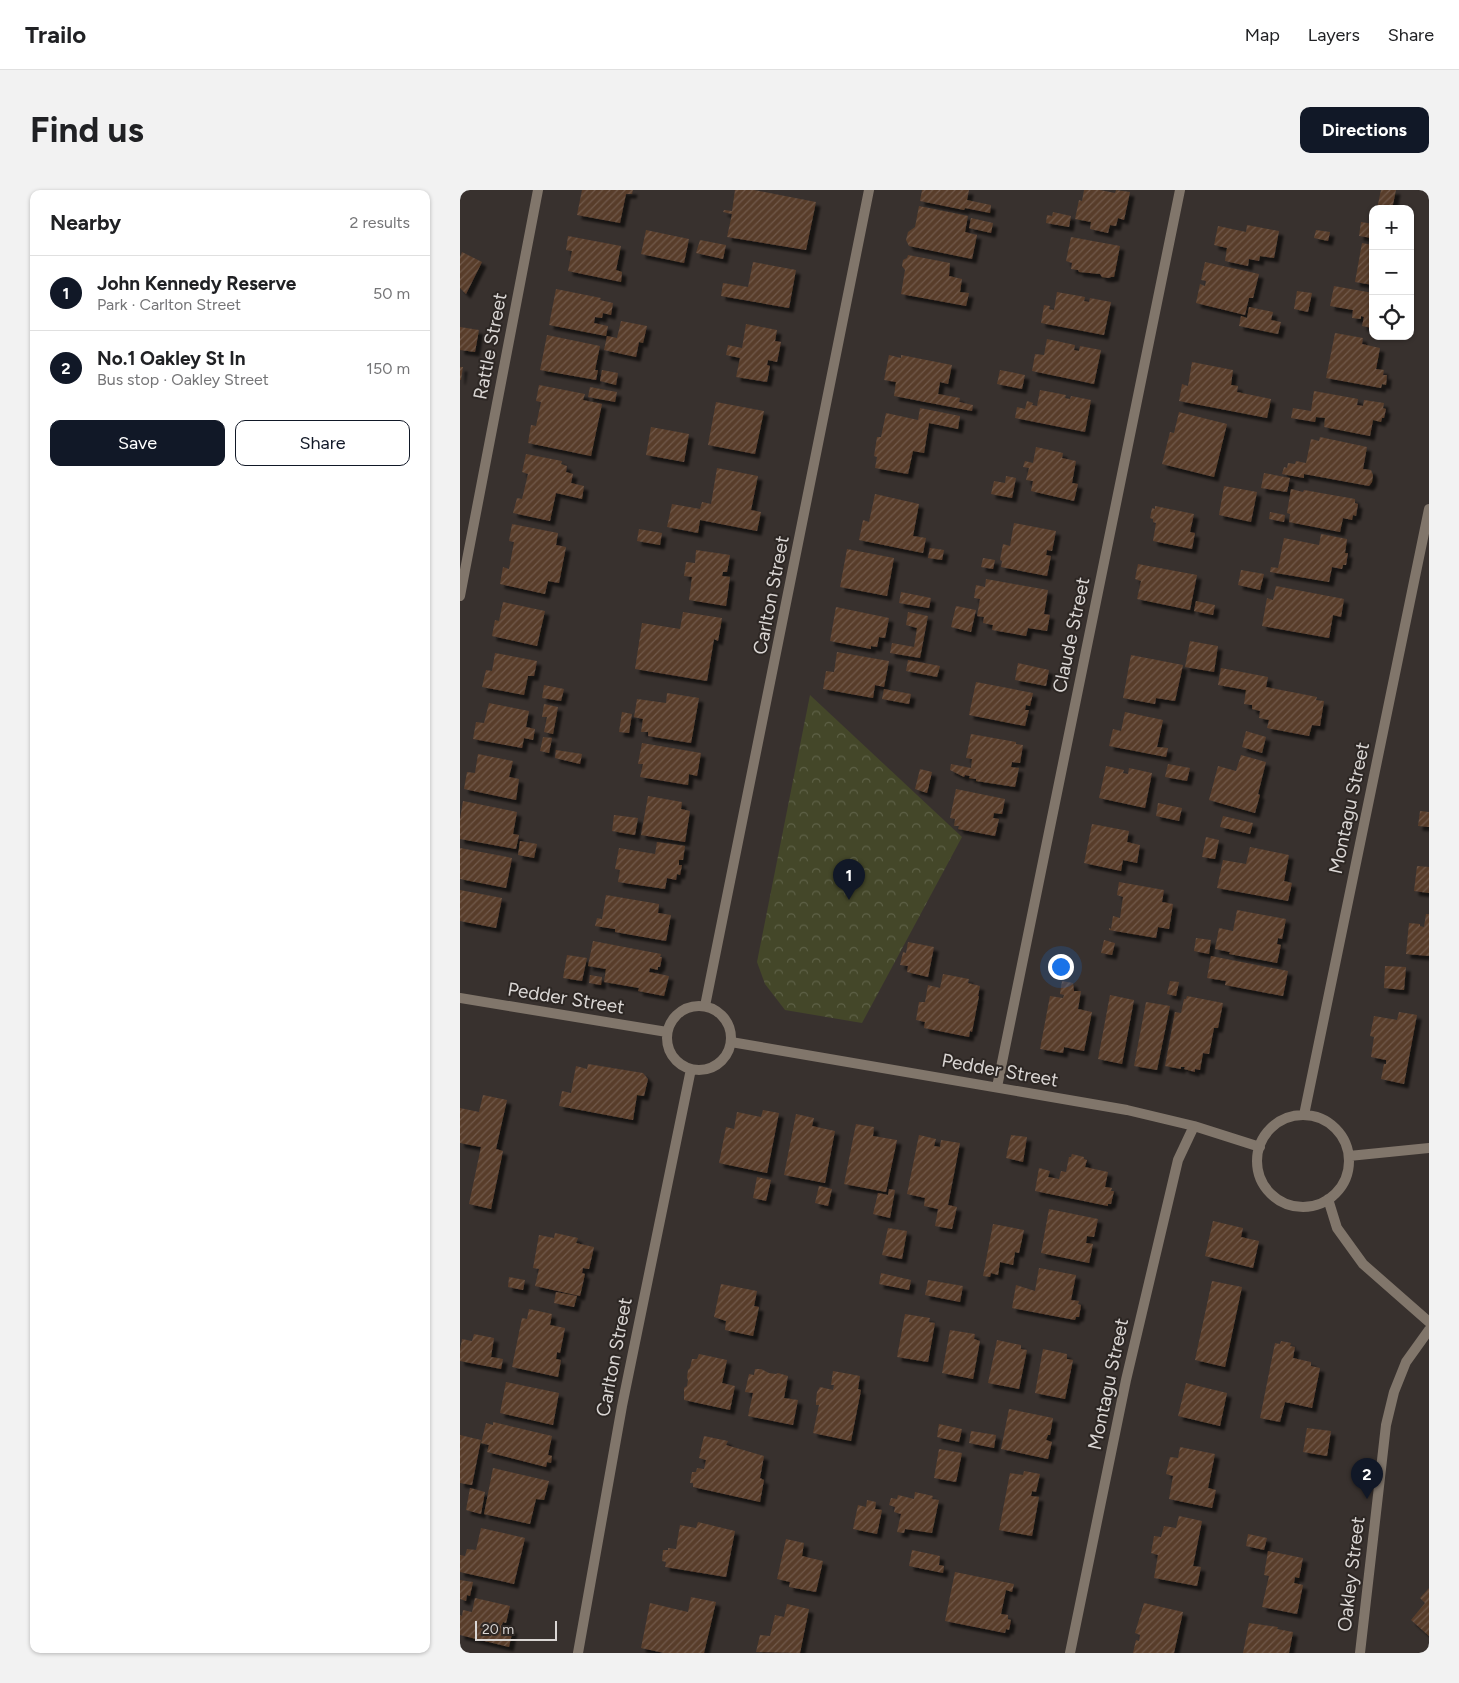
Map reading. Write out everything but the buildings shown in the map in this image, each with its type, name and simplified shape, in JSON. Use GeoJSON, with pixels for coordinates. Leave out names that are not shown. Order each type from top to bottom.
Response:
{"type":"FeatureCollection","features":[{"type":"Feature","properties":{"kind":"street","name":"Rattle Street"},"geometry":{"type":"LineString","coordinates":[[460,596],[538,190]]}},
{"type":"Feature","properties":{"kind":"street","name":"Carlton Street"},"geometry":{"type":"LineString","coordinates":[[705,1006],[869,190]]}},
{"type":"Feature","properties":{"kind":"street","name":"Claude Street"},"geometry":{"type":"LineString","coordinates":[[997,1087],[1180,190]]}},
{"type":"Feature","properties":{"kind":"street","name":"Montagu Street"},"geometry":{"type":"LineString","coordinates":[[1304,1115],[1429,509]]}},
{"type":"Feature","properties":{"kind":"street","name":"Pedder Street"},"geometry":{"type":"LineString","coordinates":[[460,998],[667,1032]]}},
{"type":"Feature","properties":{"kind":"street"},"geometry":{"type":"LineString","coordinates":[[705,1006],[714,1009],[728,1023],[731,1032],[731,1042],[727,1054],[717,1064],[700,1070],[682,1065],[675,1058],[669,1050],[667,1032],[670,1023],[681,1011],[689,1007],[705,1006]]}},
{"type":"Feature","properties":{"kind":"street","name":"Pedder Street"},"geometry":{"type":"LineString","coordinates":[[731,1042],[1127,1110],[1194,1126],[1260,1146]]}},
{"type":"Feature","properties":{"kind":"street","name":"Carlton Street"},"geometry":{"type":"LineString","coordinates":[[578,1653],[622,1406],[691,1068]]}},
{"type":"Feature","properties":{"kind":"street"},"geometry":{"type":"LineString","coordinates":[[1304,1115],[1317,1117],[1330,1123],[1346,1143],[1349,1168],[1345,1181],[1338,1191],[1328,1199],[1315,1205],[1302,1207],[1288,1204],[1276,1197],[1266,1187],[1259,1174],[1257,1161],[1260,1146],[1266,1134],[1277,1123],[1290,1117],[1304,1115]]}},
{"type":"Feature","properties":{"kind":"street","name":"Montagu Street"},"geometry":{"type":"LineString","coordinates":[[1070,1653],[1126,1380],[1178,1160],[1194,1126]]}},
{"type":"Feature","properties":{"kind":"street"},"geometry":{"type":"LineString","coordinates":[[1349,1156],[1429,1148]]}},
{"type":"Feature","properties":{"kind":"street"},"geometry":{"type":"LineString","coordinates":[[1328,1199],[1337,1228],[1363,1264],[1429,1322]]}},
{"type":"Feature","properties":{"kind":"street","name":"Oakley Street"},"geometry":{"type":"LineString","coordinates":[[1360,1653],[1386,1425],[1394,1392],[1406,1362],[1429,1330]]}},
{"type":"Feature","properties":{"kind":"green space"},"geometry":{"type":"Polygon","coordinates":[[[810,695],[962,837],[862,1023],[785,1010],[765,984],[757,962],[810,695]]]}},
{"type":"Feature","properties":{"kind":"place","name":"John Kennedy Reserve"},"geometry":{"type":"Point","coordinates":[849,900]}},
{"type":"Feature","properties":{"kind":"place","name":"No.1 Oakley St In"},"geometry":{"type":"Point","coordinates":[1367,1499]}}]}
